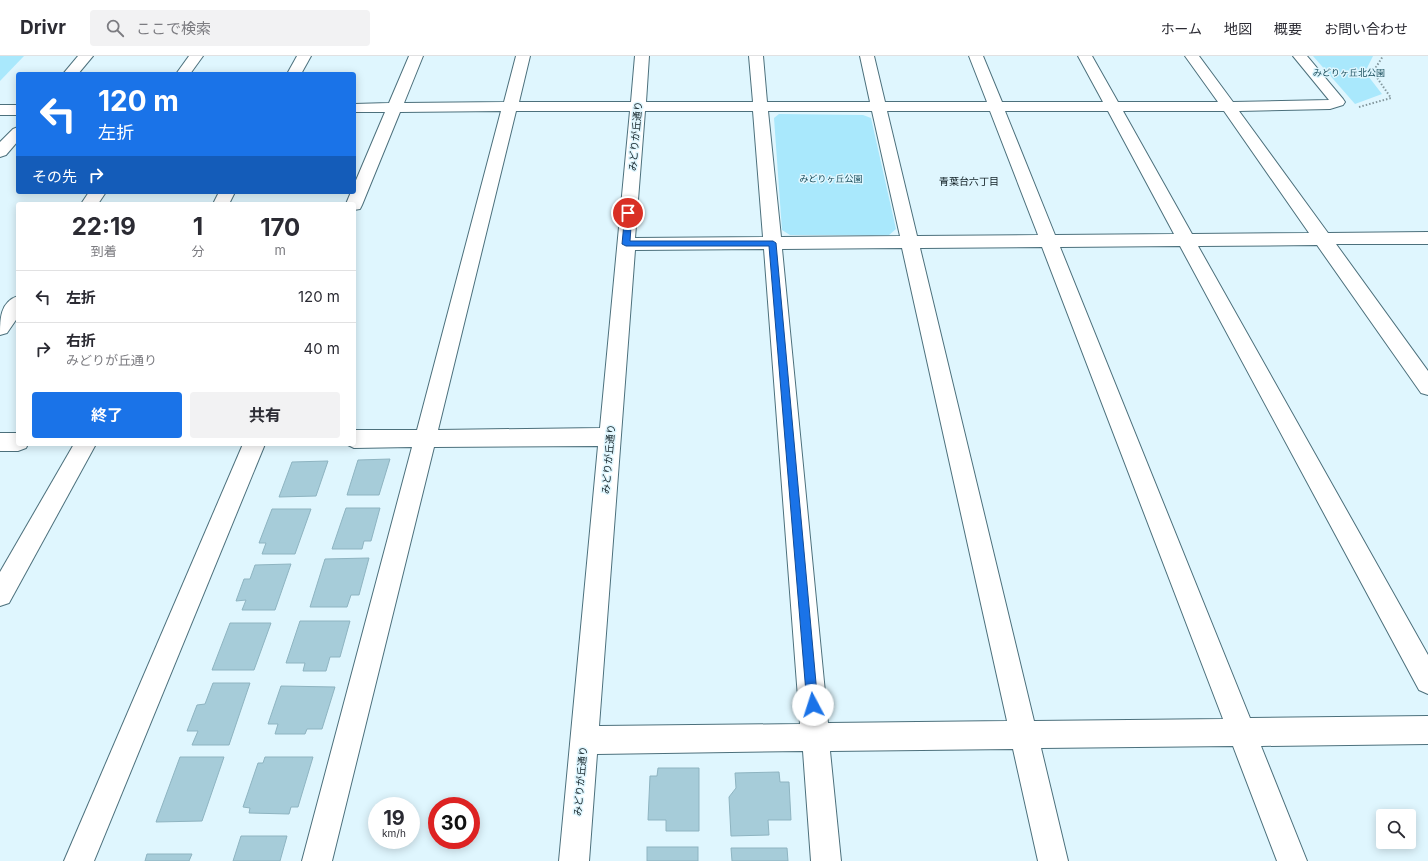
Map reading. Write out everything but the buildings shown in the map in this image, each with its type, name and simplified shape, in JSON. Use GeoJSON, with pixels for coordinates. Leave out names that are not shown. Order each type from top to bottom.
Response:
{"type":"FeatureCollection","features":[{"type":"Feature","properties":{"kind":"street"},"geometry":{"type":"LineString","coordinates":[[72,72],[86,56]]}},
{"type":"Feature","properties":{"kind":"street"},"geometry":{"type":"LineString","coordinates":[[184,72],[196,56]]}},
{"type":"Feature","properties":{"kind":"street"},"geometry":{"type":"LineString","coordinates":[[295,72],[304,56]]}},
{"type":"Feature","properties":{"kind":"street"},"geometry":{"type":"LineString","coordinates":[[355,202],[416,56]]}},
{"type":"Feature","properties":{"kind":"street"},"geometry":{"type":"LineString","coordinates":[[317,861],[523,56]]}},
{"type":"Feature","properties":{"kind":"street","name":"みどりが丘通り"},"geometry":{"type":"LineString","coordinates":[[574,861],[642,56]]}},
{"type":"Feature","properties":{"kind":"street"},"geometry":{"type":"LineString","coordinates":[[756,56],[826,861]]}},
{"type":"Feature","properties":{"kind":"street"},"geometry":{"type":"LineString","coordinates":[[867,56],[1053,861]]}},
{"type":"Feature","properties":{"kind":"street"},"geometry":{"type":"LineString","coordinates":[[976,56],[1292,861]]}},
{"type":"Feature","properties":{"kind":"street"},"geometry":{"type":"LineString","coordinates":[[1086,56],[1428,682]]}},
{"type":"Feature","properties":{"kind":"street"},"geometry":{"type":"LineString","coordinates":[[1192,56],[1428,387]]}},
{"type":"Feature","properties":{"kind":"street"},"geometry":{"type":"LineString","coordinates":[[356,108],[637,106],[1228,107],[1330,105],[1338,102],[1300,56]]}},
{"type":"Feature","properties":{"kind":"street"},"geometry":{"type":"LineString","coordinates":[[0,110],[16,110]]}},
{"type":"Feature","properties":{"kind":"street"},"geometry":{"type":"LineString","coordinates":[[0,152],[16,134]]}},
{"type":"Feature","properties":{"kind":"street"},"geometry":{"type":"LineString","coordinates":[[626,244],[1323,240],[1428,238]]}},
{"type":"Feature","properties":{"kind":"street"},"geometry":{"type":"LineString","coordinates":[[0,328],[16,306]]}},
{"type":"Feature","properties":{"kind":"street"},"geometry":{"type":"LineString","coordinates":[[356,439],[610,437]]}},
{"type":"Feature","properties":{"kind":"street"},"geometry":{"type":"LineString","coordinates":[[0,442],[16,442]]}},
{"type":"Feature","properties":{"kind":"street"},"geometry":{"type":"LineString","coordinates":[[0,596],[85,446]]}},
{"type":"Feature","properties":{"kind":"street"},"geometry":{"type":"LineString","coordinates":[[79,861],[253,446]]}},
{"type":"Feature","properties":{"kind":"street"},"geometry":{"type":"LineString","coordinates":[[584,740],[1428,730]]}},
{"type":"Feature","properties":{"kind":"path"},"geometry":{"type":"LineString","coordinates":[[1338,102],[1358,108],[1391,98],[1373,72],[1382,56]]}},
{"type":"Feature","properties":{"kind":"green space"},"geometry":{"type":"Polygon","coordinates":[[[0,56],[24,56],[0,81],[0,56]]]}},
{"type":"Feature","properties":{"kind":"green space","name":"みどりヶ丘北公園"},"geometry":{"type":"Polygon","coordinates":[[[1313,56],[1373,56],[1365,72],[1382,94],[1355,104],[1313,56]]]}},
{"type":"Feature","properties":{"kind":"green space","name":"みどりヶ丘公園"},"geometry":{"type":"Polygon","coordinates":[[[779,114],[863,115],[871,118],[896,229],[889,235],[790,235],[782,230],[774,118],[779,114]]]}},
{"type":"Feature","properties":{"kind":"district","name":"青葉台六丁目"},"geometry":{"type":"Point","coordinates":[969,181]}},
{"type":"Feature","properties":{"kind":"route"},"geometry":{"type":"LineString","coordinates":[[628,213],[626,244],[773,243],[813,705]]}}]}
